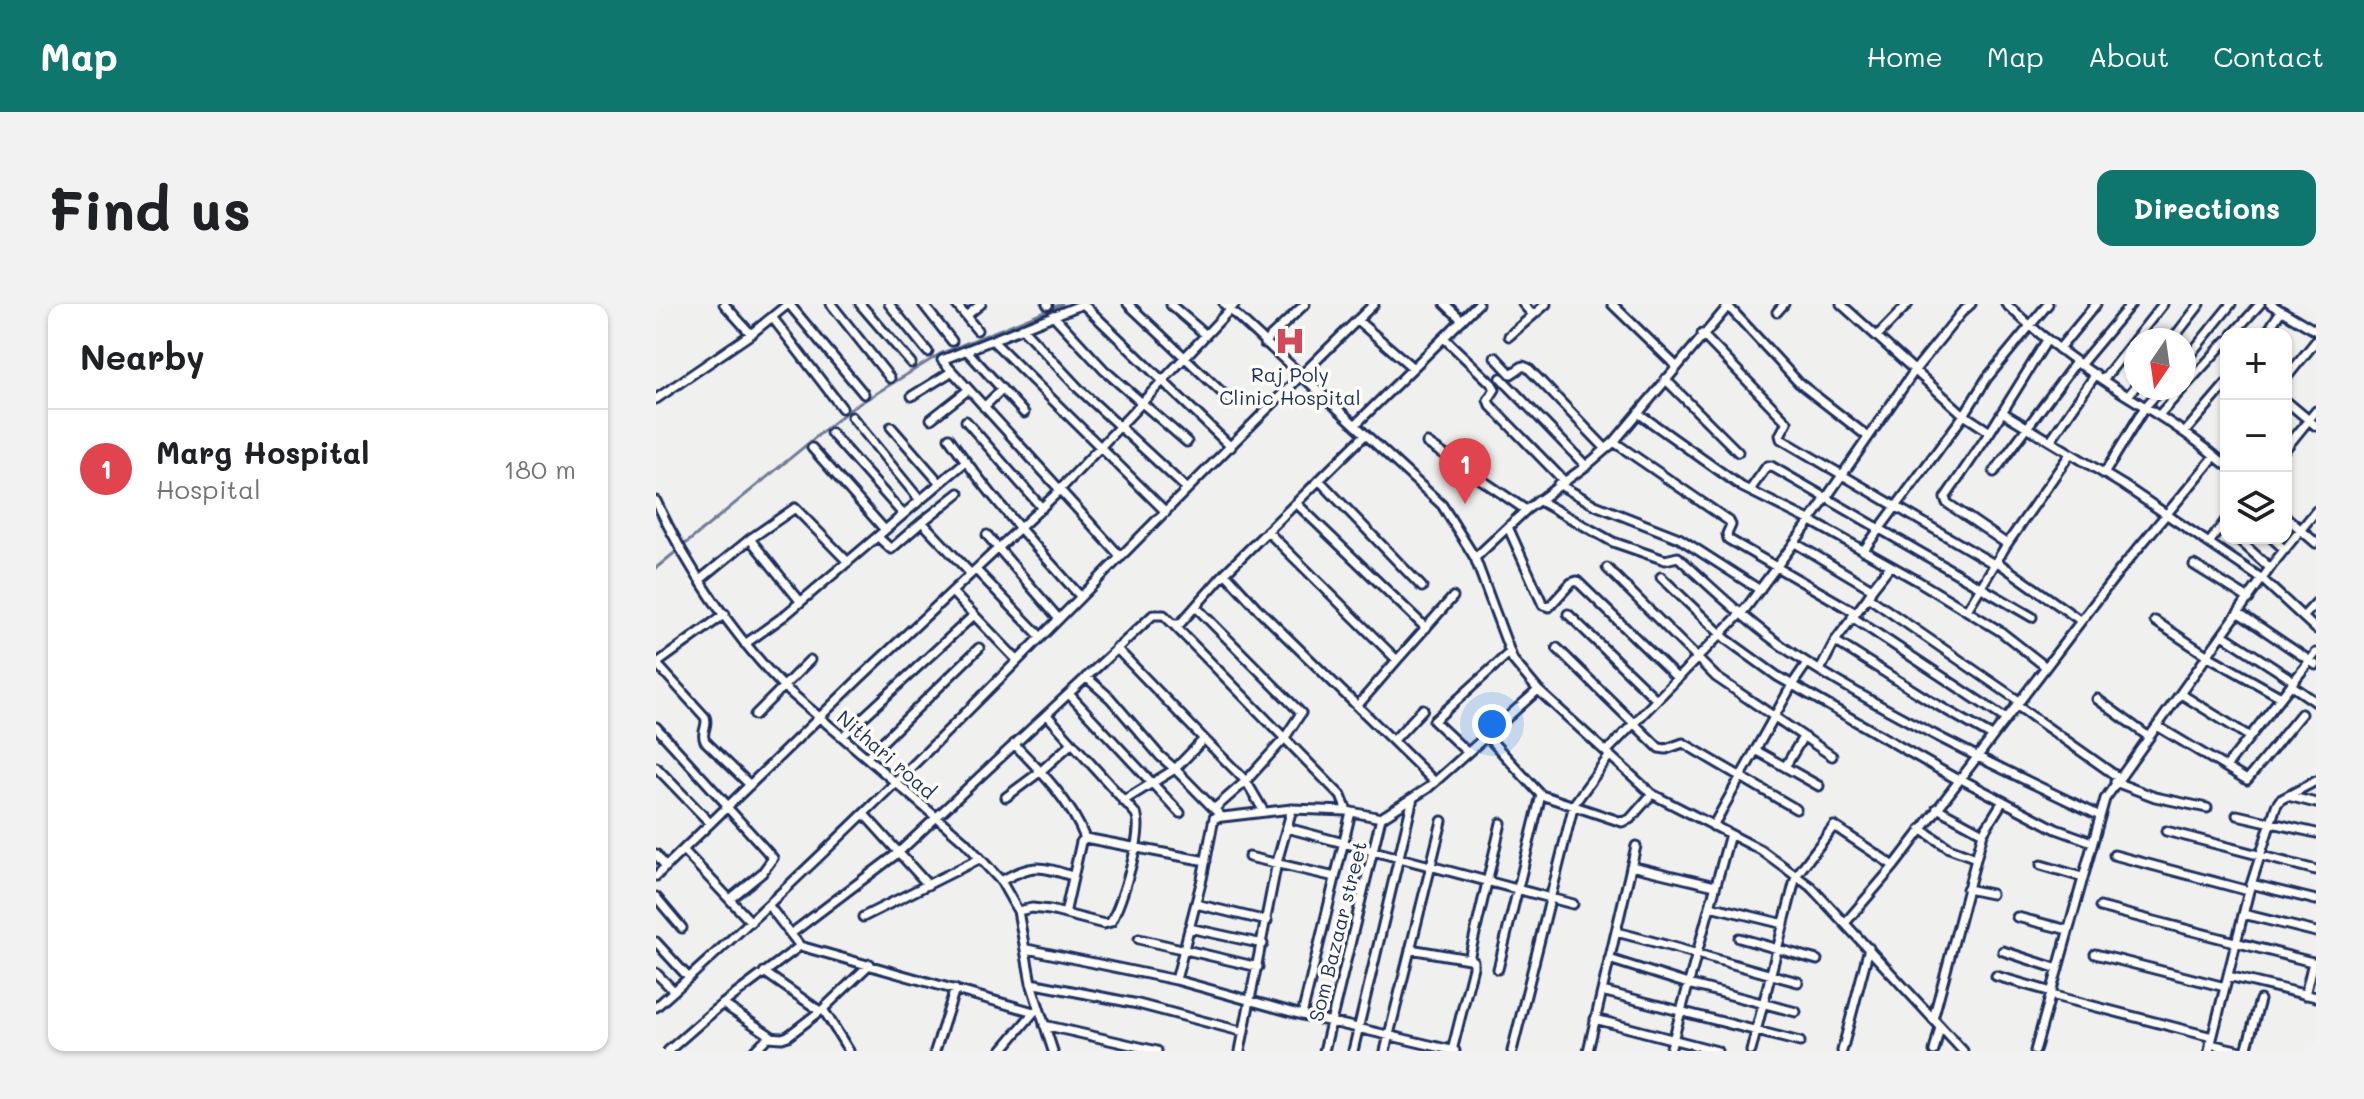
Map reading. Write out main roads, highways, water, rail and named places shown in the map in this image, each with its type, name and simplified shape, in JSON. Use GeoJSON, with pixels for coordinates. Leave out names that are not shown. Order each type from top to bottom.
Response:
{"type":"FeatureCollection","features":[{"type":"Feature","properties":{"kind":"waterway"},"geometry":{"type":"LineString","coordinates":[[656,568],[849,410],[940,354],[1062,304]]}},
{"type":"Feature","properties":{"kind":"place","name":"Raj Poly Clinic Hospital"},"geometry":{"type":"Point","coordinates":[1290,341]}},
{"type":"Feature","properties":{"kind":"place","name":"Marg Hospital"},"geometry":{"type":"Point","coordinates":[1465,504]}}]}
